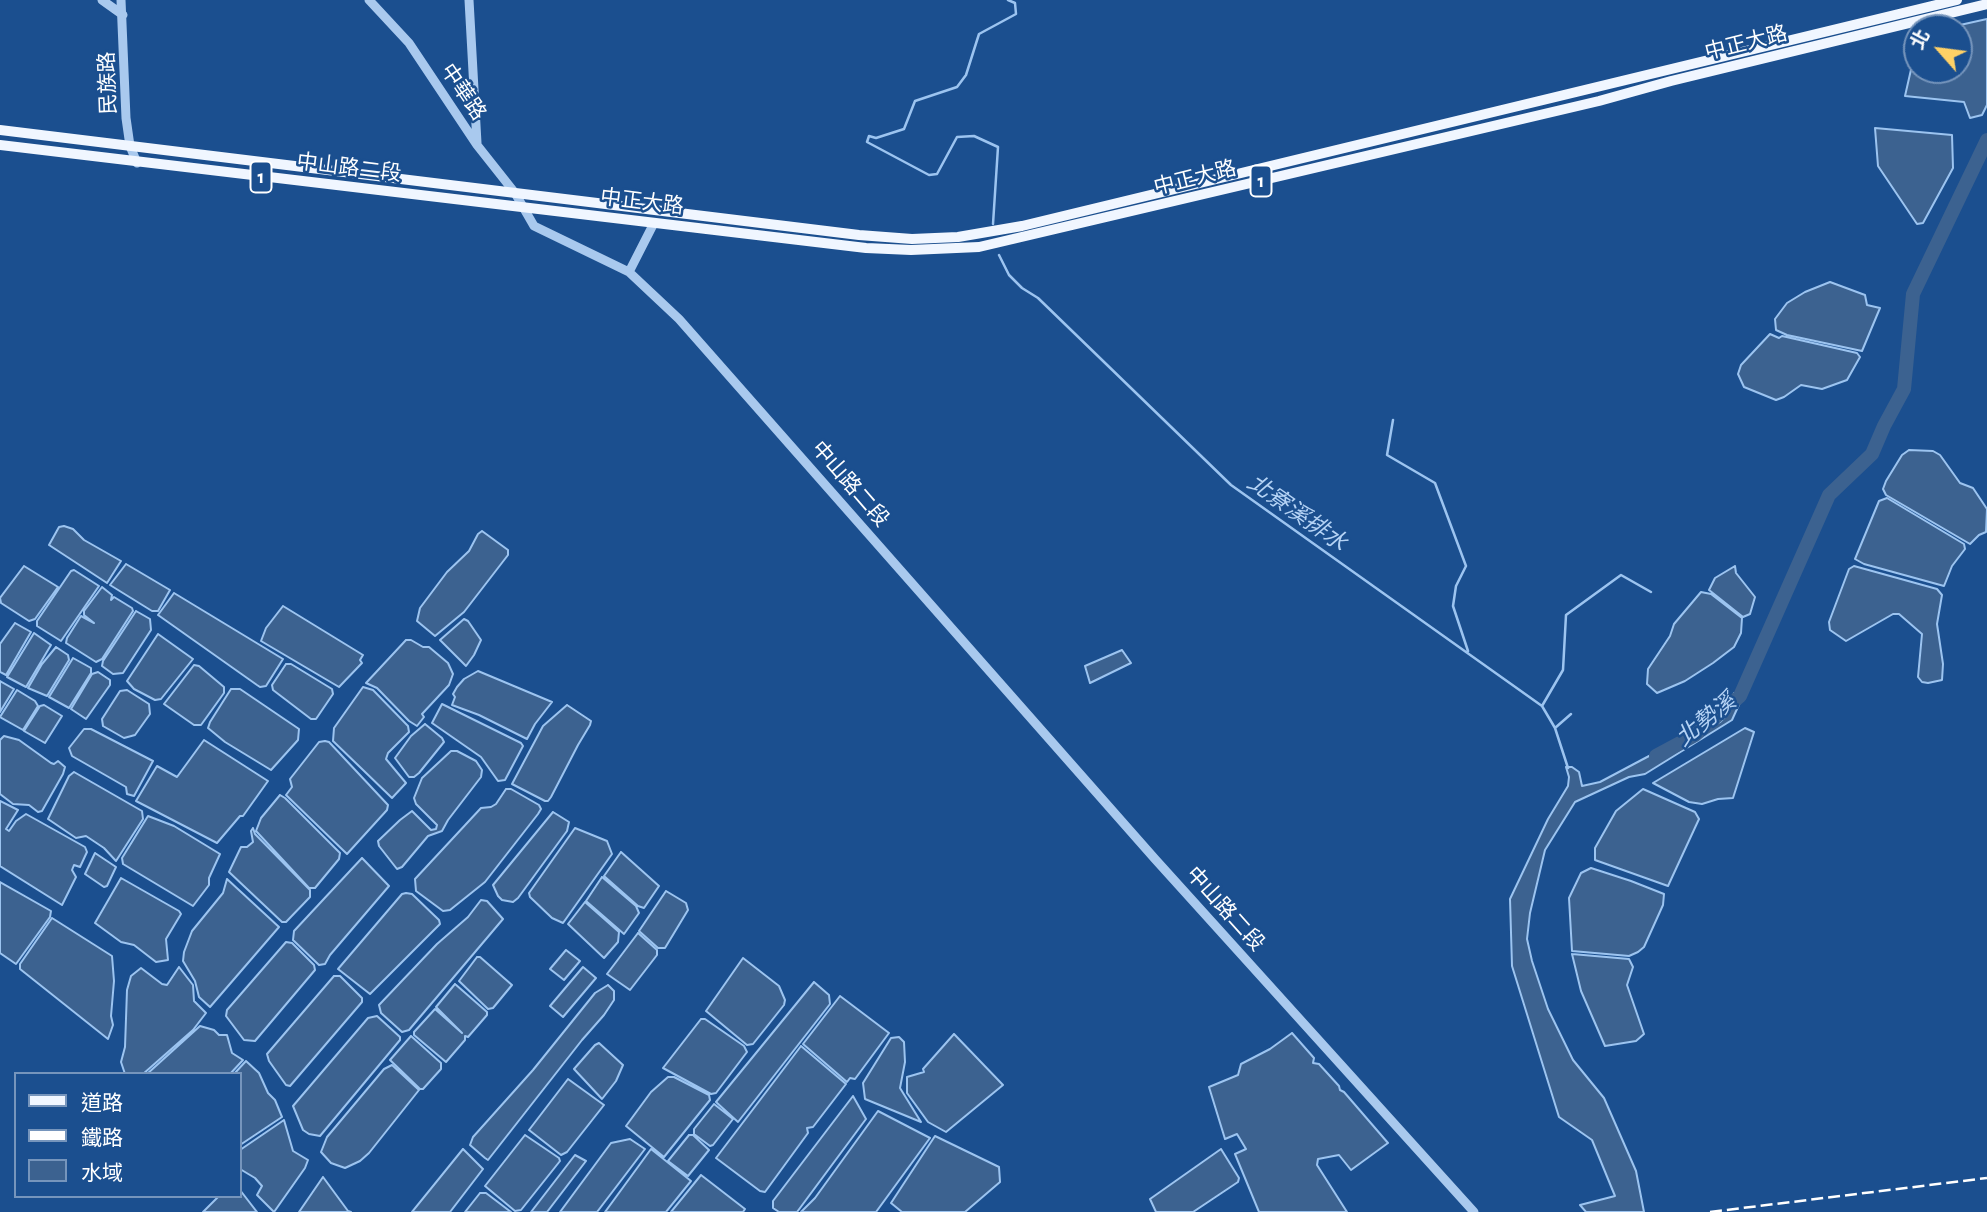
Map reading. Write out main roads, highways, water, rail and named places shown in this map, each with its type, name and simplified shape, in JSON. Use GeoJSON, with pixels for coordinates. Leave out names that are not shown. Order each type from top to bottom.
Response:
{"type":"FeatureCollection","features":[{"type":"Feature","properties":{"kind":"main road","name":"中正大路"},"geometry":{"type":"LineString","coordinates":[[523,208],[866,248],[911,250],[979,247],[1600,101],[1696,69],[1832,29],[1957,0]]}},
{"type":"Feature","properties":{"kind":"main road","name":"中正大路"},"geometry":{"type":"LineString","coordinates":[[515,193],[859,235],[912,239],[958,237],[1022,226],[1987,4]]}},
{"type":"Feature","properties":{"kind":"main road","name":"中山路二段"},"geometry":{"type":"LineString","coordinates":[[0,130],[515,193]]}},
{"type":"Feature","properties":{"kind":"main road","name":"中山路二段"},"geometry":{"type":"LineString","coordinates":[[0,145],[523,208]]}},
{"type":"Feature","properties":{"kind":"water"},"geometry":{"type":"Polygon","coordinates":[[[1987,19],[1987,105],[1982,115],[1970,118],[1964,102],[1905,96],[1908,84],[1973,84],[1973,22],[1987,19]]]}},
{"type":"Feature","properties":{"kind":"water"},"geometry":{"type":"Polygon","coordinates":[[[1875,128],[1952,135],[1953,168],[1923,223],[1917,224],[1878,166],[1875,128]]]}},
{"type":"Feature","properties":{"kind":"water"},"geometry":{"type":"Polygon","coordinates":[[[1830,282],[1865,295],[1867,305],[1880,308],[1862,351],[1787,335],[1776,330],[1775,319],[1787,303],[1830,282]]]}},
{"type":"Feature","properties":{"kind":"water"},"geometry":{"type":"Polygon","coordinates":[[[1770,334],[1857,353],[1860,357],[1847,380],[1822,389],[1801,385],[1776,400],[1744,387],[1738,374],[1741,365],[1770,334]]]}},
{"type":"Feature","properties":{"kind":"water"},"geometry":{"type":"Polygon","coordinates":[[[1909,450],[1933,451],[1940,455],[1960,483],[1973,488],[1987,509],[1986,532],[1970,544],[1886,495],[1883,489],[1886,481],[1902,455],[1909,450]]]}},
{"type":"Feature","properties":{"kind":"water"},"geometry":{"type":"Polygon","coordinates":[[[1887,498],[1964,544],[1965,549],[1952,566],[1944,586],[1864,564],[1855,559],[1879,501],[1887,498]]]}},
{"type":"Feature","properties":{"kind":"water"},"geometry":{"type":"Polygon","coordinates":[[[59,527],[73,529],[84,540],[121,561],[107,583],[49,545],[59,527]]]}},
{"type":"Feature","properties":{"kind":"water"},"geometry":{"type":"Polygon","coordinates":[[[482,531],[508,550],[508,555],[464,612],[435,636],[417,621],[420,608],[447,572],[469,551],[482,531]]]}},
{"type":"Feature","properties":{"kind":"water"},"geometry":{"type":"Polygon","coordinates":[[[126,564],[170,590],[158,611],[152,611],[110,585],[126,564]]]}},
{"type":"Feature","properties":{"kind":"water"},"geometry":{"type":"Polygon","coordinates":[[[24,566],[58,587],[35,619],[29,621],[1,603],[0,598],[24,566]]]}},
{"type":"Feature","properties":{"kind":"water"},"geometry":{"type":"Polygon","coordinates":[[[1735,566],[1736,573],[1755,597],[1750,614],[1743,617],[1709,590],[1715,578],[1735,566]]]}},
{"type":"Feature","properties":{"kind":"water"},"geometry":{"type":"Polygon","coordinates":[[[1854,566],[1937,589],[1942,595],[1937,624],[1943,664],[1942,680],[1928,683],[1922,682],[1918,677],[1922,634],[1899,614],[1893,614],[1846,641],[1830,630],[1829,622],[1849,569],[1854,566]]]}},
{"type":"Feature","properties":{"kind":"water"},"geometry":{"type":"Polygon","coordinates":[[[74,570],[99,586],[61,641],[37,626],[37,621],[74,570]]]}},
{"type":"Feature","properties":{"kind":"water"},"geometry":{"type":"Polygon","coordinates":[[[102,587],[112,595],[111,600],[114,597],[133,611],[102,659],[96,662],[66,643],[81,616],[94,623],[84,615],[84,611],[102,587]]]}},
{"type":"Feature","properties":{"kind":"water"},"geometry":{"type":"Polygon","coordinates":[[[1701,592],[1711,594],[1742,618],[1741,633],[1734,647],[1713,663],[1685,681],[1657,693],[1647,684],[1648,669],[1670,636],[1674,624],[1701,592]]]}},
{"type":"Feature","properties":{"kind":"water"},"geometry":{"type":"Polygon","coordinates":[[[174,593],[283,659],[266,686],[260,687],[158,615],[174,593]]]}},
{"type":"Feature","properties":{"kind":"water"},"geometry":{"type":"Polygon","coordinates":[[[283,606],[363,655],[360,660],[362,663],[339,687],[261,641],[266,628],[283,606]]]}},
{"type":"Feature","properties":{"kind":"water"},"geometry":{"type":"Polygon","coordinates":[[[136,611],[150,619],[151,630],[123,673],[113,674],[102,666],[103,661],[136,611]]]}},
{"type":"Feature","properties":{"kind":"water"},"geometry":{"type":"Polygon","coordinates":[[[464,619],[481,640],[466,666],[440,640],[464,619]]]}},
{"type":"Feature","properties":{"kind":"water"},"geometry":{"type":"Polygon","coordinates":[[[15,623],[31,632],[6,675],[0,672],[0,644],[15,623]]]}},
{"type":"Feature","properties":{"kind":"water"},"geometry":{"type":"Polygon","coordinates":[[[34,633],[51,645],[26,687],[7,677],[34,633]]]}},
{"type":"Feature","properties":{"kind":"water"},"geometry":{"type":"Polygon","coordinates":[[[158,634],[193,659],[161,699],[155,700],[134,689],[127,681],[158,634]]]}},
{"type":"Feature","properties":{"kind":"water"},"geometry":{"type":"Polygon","coordinates":[[[406,640],[429,647],[448,663],[453,674],[449,685],[422,714],[424,717],[417,726],[377,688],[366,683],[406,640]]]}},
{"type":"Feature","properties":{"kind":"water"},"geometry":{"type":"Polygon","coordinates":[[[56,647],[68,655],[69,660],[47,696],[28,688],[56,647]]]}},
{"type":"Feature","properties":{"kind":"water"},"geometry":{"type":"Polygon","coordinates":[[[1122,650],[1131,663],[1090,683],[1085,666],[1122,650]]]}},
{"type":"Feature","properties":{"kind":"water"},"geometry":{"type":"Polygon","coordinates":[[[73,658],[91,668],[91,673],[69,708],[49,697],[73,658]]]}},
{"type":"Feature","properties":{"kind":"water"},"geometry":{"type":"Polygon","coordinates":[[[286,664],[291,664],[332,689],[333,694],[316,719],[311,719],[273,690],[272,685],[286,664]]]}},
{"type":"Feature","properties":{"kind":"water"},"geometry":{"type":"Polygon","coordinates":[[[194,665],[199,666],[224,687],[224,693],[201,725],[194,725],[164,704],[194,665]]]}},
{"type":"Feature","properties":{"kind":"water"},"geometry":{"type":"Polygon","coordinates":[[[478,671],[552,702],[527,739],[452,705],[457,687],[464,679],[478,671]]]}},
{"type":"Feature","properties":{"kind":"water"},"geometry":{"type":"Polygon","coordinates":[[[98,672],[110,680],[110,685],[86,719],[71,709],[92,674],[98,672]]]}},
{"type":"Feature","properties":{"kind":"water"},"geometry":{"type":"Polygon","coordinates":[[[0,681],[14,689],[0,712],[0,681]]]}},
{"type":"Feature","properties":{"kind":"water"},"geometry":{"type":"Polygon","coordinates":[[[363,687],[373,690],[408,726],[409,732],[388,753],[386,759],[406,783],[392,798],[333,741],[334,728],[363,687]]]}},
{"type":"Feature","properties":{"kind":"water"},"geometry":{"type":"Polygon","coordinates":[[[231,689],[240,689],[299,729],[298,740],[271,770],[225,742],[208,728],[231,689]]]}},
{"type":"Feature","properties":{"kind":"water"},"geometry":{"type":"Polygon","coordinates":[[[17,690],[35,701],[38,706],[23,730],[0,717],[17,690]]]}},
{"type":"Feature","properties":{"kind":"water"},"geometry":{"type":"Polygon","coordinates":[[[127,690],[149,704],[150,714],[135,735],[124,738],[103,726],[102,719],[120,691],[127,690]]]}},
{"type":"Feature","properties":{"kind":"water","name":"北勢溪"},"geometry":{"type":"Polygon","coordinates":[[[1734,693],[1742,698],[1732,720],[1645,774],[1629,777],[1575,802],[1545,850],[1530,913],[1527,939],[1532,961],[1548,1009],[1573,1060],[1604,1098],[1636,1171],[1644,1212],[1586,1212],[1580,1205],[1615,1196],[1592,1140],[1559,1117],[1512,966],[1510,899],[1548,819],[1568,786],[1566,767],[1572,767],[1579,772],[1582,786],[1600,782],[1649,756],[1681,744],[1720,722],[1732,710],[1734,693]]]}},
{"type":"Feature","properties":{"kind":"water"},"geometry":{"type":"Polygon","coordinates":[[[442,704],[521,743],[523,746],[505,780],[498,781],[481,757],[432,723],[442,704]]]}},
{"type":"Feature","properties":{"kind":"water"},"geometry":{"type":"Polygon","coordinates":[[[44,705],[62,716],[45,743],[24,731],[40,706],[44,705]]]}},
{"type":"Feature","properties":{"kind":"water"},"geometry":{"type":"Polygon","coordinates":[[[567,705],[591,721],[551,797],[545,801],[512,784],[543,726],[567,705]]]}},
{"type":"Feature","properties":{"kind":"water"},"geometry":{"type":"Polygon","coordinates":[[[425,724],[444,742],[419,773],[409,777],[395,758],[411,736],[425,724]]]}},
{"type":"Feature","properties":{"kind":"water"},"geometry":{"type":"Polygon","coordinates":[[[1745,728],[1754,732],[1733,798],[1702,804],[1689,802],[1653,783],[1745,728]]]}},
{"type":"Feature","properties":{"kind":"water"},"geometry":{"type":"Polygon","coordinates":[[[84,729],[91,729],[153,761],[134,796],[127,794],[126,787],[72,756],[69,748],[84,729]]]}},
{"type":"Feature","properties":{"kind":"water"},"geometry":{"type":"Polygon","coordinates":[[[4,736],[19,740],[51,763],[58,761],[65,767],[42,811],[38,812],[29,805],[13,804],[0,794],[0,740],[4,736]]]}},
{"type":"Feature","properties":{"kind":"water"},"geometry":{"type":"Polygon","coordinates":[[[204,740],[268,781],[243,816],[240,816],[217,843],[136,801],[157,766],[177,777],[204,740]]]}},
{"type":"Feature","properties":{"kind":"water"},"geometry":{"type":"Polygon","coordinates":[[[319,742],[329,742],[388,805],[387,810],[347,854],[286,795],[292,787],[290,779],[319,742]]]}},
{"type":"Feature","properties":{"kind":"water"},"geometry":{"type":"Polygon","coordinates":[[[451,751],[457,751],[476,761],[482,770],[481,777],[442,831],[428,836],[402,867],[397,869],[378,841],[412,811],[431,830],[436,829],[437,825],[416,804],[414,798],[422,778],[451,751]]]}},
{"type":"Feature","properties":{"kind":"water"},"geometry":{"type":"Polygon","coordinates":[[[74,772],[142,811],[143,819],[116,861],[104,848],[86,836],[76,838],[48,819],[69,776],[74,772]]]}},
{"type":"Feature","properties":{"kind":"water"},"geometry":{"type":"Polygon","coordinates":[[[506,789],[511,789],[539,805],[541,809],[485,882],[450,910],[443,911],[416,891],[415,879],[481,808],[496,804],[506,789]]]}},
{"type":"Feature","properties":{"kind":"water"},"geometry":{"type":"Polygon","coordinates":[[[1643,789],[1695,812],[1699,819],[1668,886],[1595,860],[1595,848],[1616,811],[1643,789]]]}},
{"type":"Feature","properties":{"kind":"water"},"geometry":{"type":"Polygon","coordinates":[[[280,795],[340,853],[339,859],[315,888],[309,888],[256,831],[261,818],[280,795]]]}},
{"type":"Feature","properties":{"kind":"water"},"geometry":{"type":"Polygon","coordinates":[[[0,801],[18,810],[6,829],[9,831],[16,821],[26,814],[85,847],[87,852],[80,867],[74,865],[72,870],[76,877],[62,905],[0,866],[0,801]]]}},
{"type":"Feature","properties":{"kind":"water"},"geometry":{"type":"Polygon","coordinates":[[[553,812],[569,822],[567,831],[518,898],[513,902],[502,900],[493,885],[553,812]]]}},
{"type":"Feature","properties":{"kind":"water"},"geometry":{"type":"Polygon","coordinates":[[[148,816],[174,826],[220,854],[209,878],[209,885],[193,906],[123,864],[122,858],[148,816]]]}},
{"type":"Feature","properties":{"kind":"water"},"geometry":{"type":"Polygon","coordinates":[[[253,828],[255,834],[310,890],[310,897],[286,922],[282,922],[229,872],[241,847],[247,847],[253,842],[253,828]]]}},
{"type":"Feature","properties":{"kind":"water"},"geometry":{"type":"Polygon","coordinates":[[[575,828],[607,841],[612,854],[563,923],[552,918],[529,893],[575,828]]]}},
{"type":"Feature","properties":{"kind":"water"},"geometry":{"type":"Polygon","coordinates":[[[621,852],[659,886],[644,908],[638,906],[604,876],[621,852]]]}},
{"type":"Feature","properties":{"kind":"water"},"geometry":{"type":"Polygon","coordinates":[[[95,853],[116,867],[104,887],[85,874],[95,853]]]}},
{"type":"Feature","properties":{"kind":"water"},"geometry":{"type":"Polygon","coordinates":[[[362,858],[389,886],[325,964],[319,965],[293,940],[294,931],[362,858]]]}},
{"type":"Feature","properties":{"kind":"water"},"geometry":{"type":"Polygon","coordinates":[[[1591,868],[1664,894],[1663,905],[1644,947],[1638,952],[1629,956],[1572,951],[1569,898],[1581,873],[1591,868]]]}},
{"type":"Feature","properties":{"kind":"water"},"geometry":{"type":"Polygon","coordinates":[[[602,877],[636,906],[639,913],[624,934],[586,901],[602,877]]]}},
{"type":"Feature","properties":{"kind":"water"},"geometry":{"type":"Polygon","coordinates":[[[121,878],[181,914],[166,939],[168,960],[156,962],[134,945],[121,942],[95,923],[121,878]]]}},
{"type":"Feature","properties":{"kind":"water"},"geometry":{"type":"Polygon","coordinates":[[[227,879],[279,927],[210,1007],[199,997],[195,981],[183,961],[184,952],[192,931],[223,893],[227,879]]]}},
{"type":"Feature","properties":{"kind":"water"},"geometry":{"type":"Polygon","coordinates":[[[0,882],[51,911],[50,917],[16,964],[0,953],[0,882]]]}},
{"type":"Feature","properties":{"kind":"water"},"geometry":{"type":"Polygon","coordinates":[[[666,891],[686,903],[688,910],[665,948],[658,948],[639,931],[666,891]]]}},
{"type":"Feature","properties":{"kind":"water"},"geometry":{"type":"Polygon","coordinates":[[[402,894],[412,894],[440,924],[370,994],[338,969],[402,894]]]}},
{"type":"Feature","properties":{"kind":"water"},"geometry":{"type":"Polygon","coordinates":[[[481,900],[487,901],[503,919],[409,1030],[402,1032],[381,1013],[379,1005],[437,944],[468,917],[481,900]]]}},
{"type":"Feature","properties":{"kind":"water"},"geometry":{"type":"Polygon","coordinates":[[[585,902],[619,932],[618,942],[604,958],[568,924],[585,902]]]}},
{"type":"Feature","properties":{"kind":"water"},"geometry":{"type":"Polygon","coordinates":[[[52,918],[112,956],[113,1025],[108,1039],[20,969],[20,964],[52,918]]]}},
{"type":"Feature","properties":{"kind":"water"},"geometry":{"type":"Polygon","coordinates":[[[638,933],[657,950],[657,955],[630,990],[607,974],[638,933]]]}},
{"type":"Feature","properties":{"kind":"water"},"geometry":{"type":"Polygon","coordinates":[[[286,942],[292,943],[314,965],[315,970],[255,1041],[244,1040],[226,1016],[227,1010],[286,942]]]}},
{"type":"Feature","properties":{"kind":"water"},"geometry":{"type":"Polygon","coordinates":[[[566,950],[580,961],[564,980],[550,969],[566,950]]]}},
{"type":"Feature","properties":{"kind":"water"},"geometry":{"type":"Polygon","coordinates":[[[1572,954],[1629,959],[1633,967],[1627,985],[1644,1034],[1636,1041],[1605,1046],[1581,991],[1572,954]]]}},
{"type":"Feature","properties":{"kind":"water"},"geometry":{"type":"Polygon","coordinates":[[[477,957],[512,985],[493,1008],[488,1009],[459,981],[477,957]]]}},
{"type":"Feature","properties":{"kind":"water"},"geometry":{"type":"Polygon","coordinates":[[[743,958],[779,986],[785,1000],[784,1005],[753,1044],[747,1045],[706,1011],[743,958]]]}},
{"type":"Feature","properties":{"kind":"water"},"geometry":{"type":"Polygon","coordinates":[[[179,967],[193,985],[194,1001],[206,1013],[193,1030],[145,1072],[124,1072],[121,1062],[125,1047],[127,990],[131,976],[141,968],[167,985],[179,967]]]}},
{"type":"Feature","properties":{"kind":"water"},"geometry":{"type":"Polygon","coordinates":[[[583,967],[596,978],[563,1017],[550,1006],[583,967]]]}},
{"type":"Feature","properties":{"kind":"water"},"geometry":{"type":"Polygon","coordinates":[[[334,976],[340,976],[362,998],[362,1002],[290,1086],[286,1085],[267,1054],[334,976]]]}},
{"type":"Feature","properties":{"kind":"water"},"geometry":{"type":"Polygon","coordinates":[[[814,982],[829,995],[830,1004],[738,1122],[716,1102],[814,982]]]}},
{"type":"Feature","properties":{"kind":"water"},"geometry":{"type":"Polygon","coordinates":[[[455,984],[487,1012],[487,1015],[468,1037],[465,1036],[465,1040],[446,1062],[414,1035],[414,1032],[435,1009],[462,1033],[436,1007],[455,984]]]}},
{"type":"Feature","properties":{"kind":"water"},"geometry":{"type":"Polygon","coordinates":[[[608,985],[614,991],[614,1000],[604,1015],[488,1160],[485,1158],[470,1145],[473,1137],[533,1070],[595,993],[608,985]]]}},
{"type":"Feature","properties":{"kind":"water"},"geometry":{"type":"Polygon","coordinates":[[[840,996],[889,1033],[855,1079],[850,1078],[847,1082],[803,1044],[840,996]]]}},
{"type":"Feature","properties":{"kind":"water"},"geometry":{"type":"Polygon","coordinates":[[[377,1016],[400,1040],[320,1136],[309,1134],[303,1130],[293,1106],[368,1018],[377,1016]]]}},
{"type":"Feature","properties":{"kind":"water"},"geometry":{"type":"Polygon","coordinates":[[[701,1019],[705,1019],[744,1046],[747,1052],[716,1093],[711,1094],[663,1068],[701,1019]]]}},
{"type":"Feature","properties":{"kind":"water"},"geometry":{"type":"Polygon","coordinates":[[[200,1026],[214,1030],[219,1035],[227,1035],[232,1053],[243,1060],[232,1072],[149,1072],[200,1026]]]}},
{"type":"Feature","properties":{"kind":"water"},"geometry":{"type":"Polygon","coordinates":[[[1292,1033],[1314,1058],[1313,1063],[1319,1064],[1388,1143],[1351,1170],[1339,1155],[1318,1159],[1317,1165],[1347,1212],[1259,1212],[1235,1154],[1246,1149],[1237,1134],[1225,1139],[1209,1087],[1238,1075],[1241,1064],[1270,1049],[1292,1033]]]}},
{"type":"Feature","properties":{"kind":"water"},"geometry":{"type":"Polygon","coordinates":[[[954,1034],[1003,1085],[946,1132],[928,1122],[907,1093],[907,1077],[924,1072],[923,1069],[954,1034]]]}},
{"type":"Feature","properties":{"kind":"water"},"geometry":{"type":"Polygon","coordinates":[[[411,1036],[441,1063],[441,1069],[423,1089],[390,1060],[411,1036]]]}},
{"type":"Feature","properties":{"kind":"water"},"geometry":{"type":"Polygon","coordinates":[[[899,1037],[904,1042],[905,1062],[900,1088],[921,1122],[865,1099],[863,1083],[891,1038],[899,1037]]]}},
{"type":"Feature","properties":{"kind":"water"},"geometry":{"type":"Polygon","coordinates":[[[599,1043],[623,1065],[616,1081],[602,1099],[574,1069],[599,1043]]]}},
{"type":"Feature","properties":{"kind":"water"},"geometry":{"type":"Polygon","coordinates":[[[801,1046],[846,1084],[813,1127],[807,1128],[808,1133],[765,1192],[760,1191],[716,1158],[801,1046]]]}},
{"type":"Feature","properties":{"kind":"water"},"geometry":{"type":"Polygon","coordinates":[[[246,1061],[259,1073],[282,1117],[242,1144],[242,1072],[236,1072],[246,1061]]]}},
{"type":"Feature","properties":{"kind":"water"},"geometry":{"type":"Polygon","coordinates":[[[392,1065],[419,1090],[360,1161],[345,1168],[331,1163],[321,1152],[327,1137],[384,1069],[392,1065]]]}},
{"type":"Feature","properties":{"kind":"water"},"geometry":{"type":"Polygon","coordinates":[[[668,1077],[674,1077],[709,1095],[710,1100],[664,1157],[626,1126],[651,1092],[668,1077]]]}},
{"type":"Feature","properties":{"kind":"water"},"geometry":{"type":"Polygon","coordinates":[[[568,1079],[604,1105],[567,1152],[561,1155],[529,1130],[568,1079]]]}},
{"type":"Feature","properties":{"kind":"water"},"geometry":{"type":"Polygon","coordinates":[[[853,1096],[866,1119],[797,1212],[779,1212],[773,1208],[773,1201],[853,1096]]]}},
{"type":"Feature","properties":{"kind":"water"},"geometry":{"type":"Polygon","coordinates":[[[714,1104],[733,1119],[710,1146],[694,1134],[694,1129],[714,1104]]]}},
{"type":"Feature","properties":{"kind":"water"},"geometry":{"type":"Polygon","coordinates":[[[878,1111],[930,1138],[876,1212],[801,1212],[815,1198],[878,1111]]]}},
{"type":"Feature","properties":{"kind":"water"},"geometry":{"type":"Polygon","coordinates":[[[284,1120],[293,1151],[308,1160],[274,1212],[257,1195],[262,1186],[242,1170],[242,1149],[284,1120]]]}},
{"type":"Feature","properties":{"kind":"water"},"geometry":{"type":"Polygon","coordinates":[[[525,1135],[560,1161],[521,1210],[515,1211],[485,1186],[525,1135]]]}},
{"type":"Feature","properties":{"kind":"water"},"geometry":{"type":"Polygon","coordinates":[[[689,1135],[693,1135],[709,1150],[688,1176],[668,1161],[689,1135]]]}},
{"type":"Feature","properties":{"kind":"water"},"geometry":{"type":"Polygon","coordinates":[[[935,1136],[999,1167],[1000,1182],[965,1212],[902,1212],[891,1203],[935,1136]]]}},
{"type":"Feature","properties":{"kind":"water"},"geometry":{"type":"Polygon","coordinates":[[[630,1139],[645,1149],[597,1212],[560,1212],[611,1143],[630,1139]]]}},
{"type":"Feature","properties":{"kind":"water"},"geometry":{"type":"Polygon","coordinates":[[[463,1149],[483,1169],[450,1212],[412,1212],[463,1149]]]}},
{"type":"Feature","properties":{"kind":"water"},"geometry":{"type":"Polygon","coordinates":[[[651,1149],[691,1181],[666,1212],[605,1212],[651,1149]]]}},
{"type":"Feature","properties":{"kind":"water"},"geometry":{"type":"Polygon","coordinates":[[[1221,1149],[1239,1178],[1238,1182],[1193,1212],[1156,1212],[1150,1199],[1221,1149]]]}},
{"type":"Feature","properties":{"kind":"water"},"geometry":{"type":"Polygon","coordinates":[[[575,1155],[586,1161],[547,1212],[531,1212],[575,1155]]]}},
{"type":"Feature","properties":{"kind":"water"},"geometry":{"type":"Polygon","coordinates":[[[701,1175],[745,1209],[743,1212],[671,1212],[701,1175]]]}},
{"type":"Feature","properties":{"kind":"water"},"geometry":{"type":"Polygon","coordinates":[[[323,1177],[348,1211],[351,1212],[299,1212],[323,1177]]]}},
{"type":"Feature","properties":{"kind":"water"},"geometry":{"type":"Polygon","coordinates":[[[242,1193],[257,1212],[203,1212],[217,1198],[242,1198],[242,1193]]]}},
{"type":"Feature","properties":{"kind":"water"},"geometry":{"type":"Polygon","coordinates":[[[480,1193],[486,1193],[511,1212],[465,1212],[480,1193]]]}},
{"type":"Feature","properties":{"kind":"waterway","name":"北寮溪排水"},"geometry":{"type":"LineString","coordinates":[[993,224],[998,147],[974,136],[957,137],[937,174],[929,175],[867,142],[869,136],[876,138],[904,129],[915,101],[957,87],[966,75],[979,34],[1016,14],[1015,3],[1008,0]]}},
{"type":"Feature","properties":{"kind":"waterway","name":"北勢溪"},"geometry":{"type":"LineString","coordinates":[[1656,756],[1695,735],[1740,696],[1829,495],[1872,454],[1904,389],[1913,294],[1987,140]]}},
{"type":"Feature","properties":{"kind":"waterway","name":"北寮溪排水"},"geometry":{"type":"LineString","coordinates":[[999,255],[1009,275],[1022,288],[1038,298],[1231,485],[1542,706],[1555,728],[1568,768]]}},
{"type":"Feature","properties":{"kind":"waterway"},"geometry":{"type":"LineString","coordinates":[[1393,420],[1387,455],[1435,483],[1466,566],[1456,586],[1453,606],[1468,651]]}},
{"type":"Feature","properties":{"kind":"waterway"},"geometry":{"type":"LineString","coordinates":[[1542,706],[1563,670],[1566,615],[1621,575],[1651,592]]}},
{"type":"Feature","properties":{"kind":"waterway"},"geometry":{"type":"LineString","coordinates":[[1555,728],[1571,714]]}},
{"type":"Feature","properties":{"kind":"railway"},"geometry":{"type":"LineString","coordinates":[[1710,1212],[1987,1178]]}}]}
